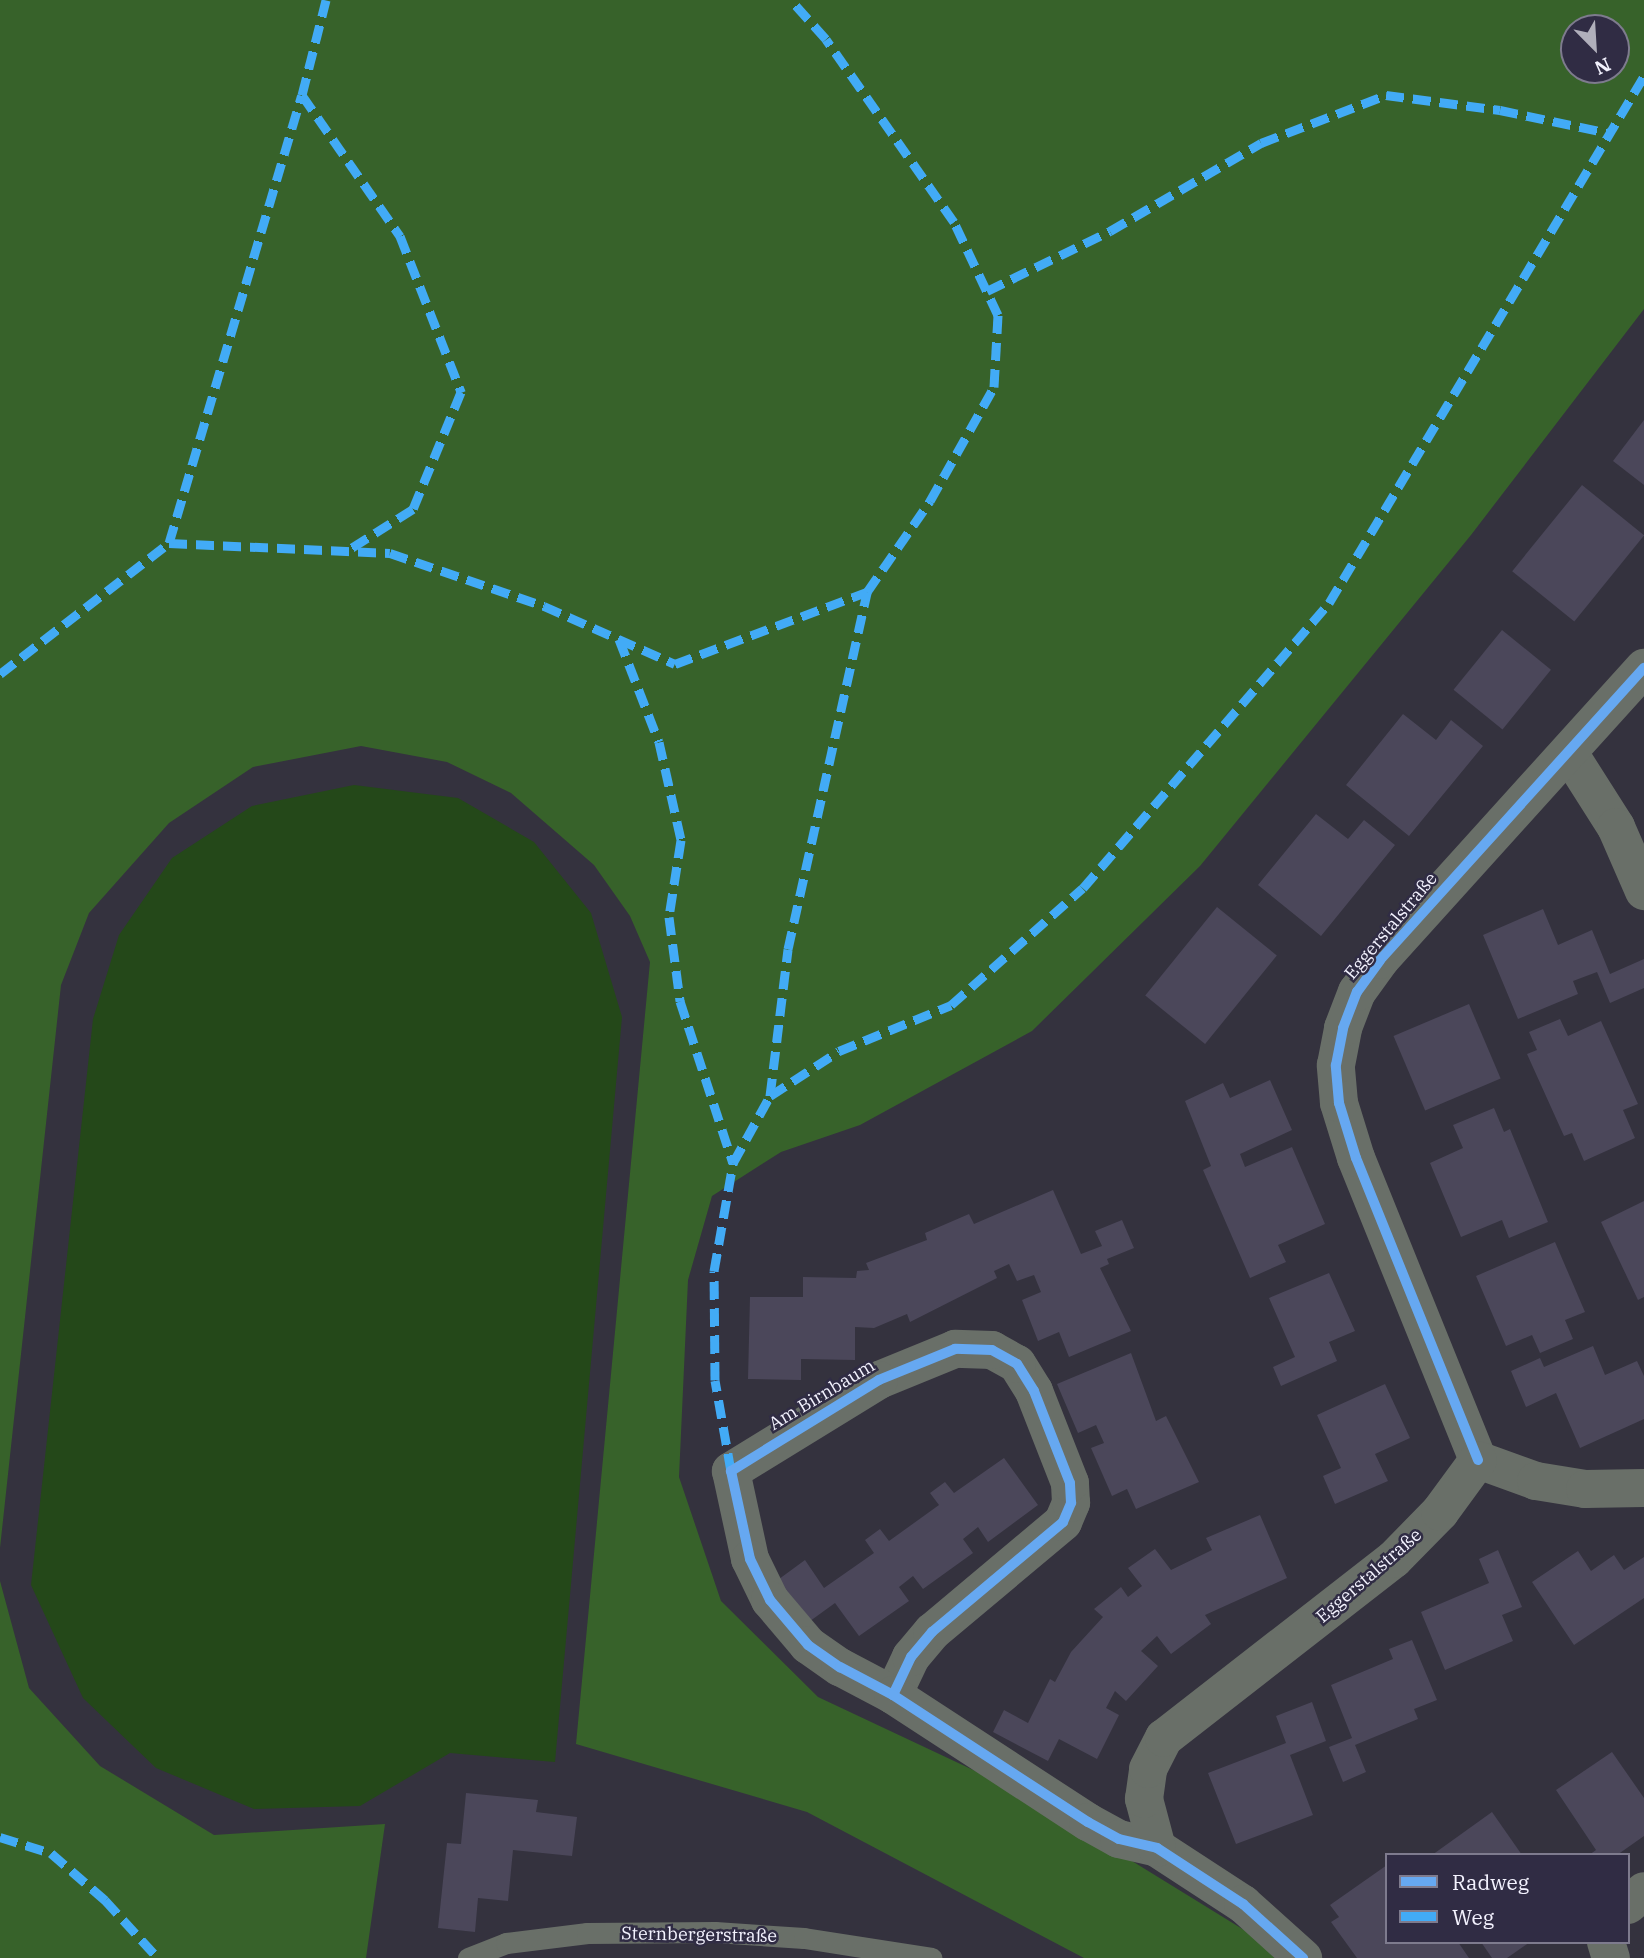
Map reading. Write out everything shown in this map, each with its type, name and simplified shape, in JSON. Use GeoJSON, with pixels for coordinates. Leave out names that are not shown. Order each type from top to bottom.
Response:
{"type":"FeatureCollection","features":[{"type":"Feature","properties":{"kind":"street","name":"Eggerstalstraße"},"geometry":{"type":"LineString","coordinates":[[1157,1848],[1144,1799],[1148,1769],[1164,1738],[1394,1559],[1440,1512],[1478,1460],[1356,1158],[1339,1103],[1336,1065],[1357,992],[1380,960],[1644,668]]}},
{"type":"Feature","properties":{"kind":"street"},"geometry":{"type":"LineString","coordinates":[[1569,753],[1610,815],[1644,891]]}},
{"type":"Feature","properties":{"kind":"street","name":"Am Birnbaum"},"geometry":{"type":"LineString","coordinates":[[893,1695],[911,1657],[932,1632],[1063,1522],[1071,1503],[1070,1483],[1034,1391],[1017,1364],[992,1350],[955,1349],[879,1380],[731,1471],[750,1559],[770,1600],[808,1645],[893,1695],[1088,1822],[1119,1839],[1157,1848]]}},
{"type":"Feature","properties":{"kind":"street"},"geometry":{"type":"LineString","coordinates":[[1478,1460],[1536,1481],[1585,1489],[1644,1488]]}},
{"type":"Feature","properties":{"kind":"street"},"geometry":{"type":"LineString","coordinates":[[1157,1848],[1243,1905],[1303,1958]]}},
{"type":"Feature","properties":{"kind":"street"},"geometry":{"type":"LineString","coordinates":[[1630,1903],[1644,1891]]}},
{"type":"Feature","properties":{"kind":"lane","name":"Sternbergerstraße"},"geometry":{"type":"LineString","coordinates":[[468,1958],[506,1943],[587,1933],[702,1932],[804,1938],[931,1958]]}},
{"type":"Feature","properties":{"kind":"green space"},"geometry":{"type":"Polygon","coordinates":[[[0,0],[1644,0],[1644,309],[1471,535],[1200,866],[1032,1031],[860,1125],[781,1152],[712,1196],[688,1280],[679,1477],[721,1601],[818,1697],[1020,1792],[1257,1938],[1275,1958],[1084,1958],[807,1812],[576,1744],[650,962],[630,916],[594,865],[511,793],[447,762],[361,746],[253,767],[169,823],[89,913],[61,985],[0,1548],[0,0]]]}},
{"type":"Feature","properties":{"kind":"green space"},"geometry":{"type":"Polygon","coordinates":[[[354,785],[458,798],[534,842],[591,913],[622,1017],[555,1762],[450,1753],[360,1806],[254,1809],[156,1768],[83,1698],[31,1585],[93,1019],[119,935],[172,858],[252,806],[354,785]]]}},
{"type":"Feature","properties":{"kind":"green space"},"geometry":{"type":"Polygon","coordinates":[[[0,1581],[29,1688],[100,1766],[214,1835],[385,1824],[366,1958],[0,1958],[0,1581]]]}},
{"type":"Feature","properties":{"kind":"building"},"geometry":{"type":"Polygon","coordinates":[[[1644,420],[1644,485],[1613,461],[1644,420]]]}},
{"type":"Feature","properties":{"kind":"building"},"geometry":{"type":"Polygon","coordinates":[[[1582,485],[1644,536],[1574,622],[1512,571],[1582,485]]]}},
{"type":"Feature","properties":{"kind":"building"},"geometry":{"type":"Polygon","coordinates":[[[1502,630],[1551,670],[1503,729],[1454,690],[1502,630]]]}},
{"type":"Feature","properties":{"kind":"building"},"geometry":{"type":"Polygon","coordinates":[[[1403,714],[1436,740],[1451,720],[1483,746],[1409,836],[1346,785],[1403,714]]]}},
{"type":"Feature","properties":{"kind":"building"},"geometry":{"type":"Polygon","coordinates":[[[1316,814],[1348,839],[1364,820],[1395,845],[1321,936],[1258,885],[1316,814]]]}},
{"type":"Feature","properties":{"kind":"building"},"geometry":{"type":"Polygon","coordinates":[[[1217,907],[1277,955],[1205,1044],[1145,996],[1217,907]]]}},
{"type":"Feature","properties":{"kind":"building"},"geometry":{"type":"Polygon","coordinates":[[[1543,909],[1558,945],[1592,930],[1610,974],[1644,959],[1644,988],[1610,1003],[1597,972],[1573,981],[1578,994],[1518,1019],[1483,935],[1543,909]]]}},
{"type":"Feature","properties":{"kind":"building"},"geometry":{"type":"Polygon","coordinates":[[[1469,1004],[1501,1079],[1425,1111],[1394,1036],[1469,1004]]]}},
{"type":"Feature","properties":{"kind":"building"},"geometry":{"type":"Polygon","coordinates":[[[1560,1019],[1568,1036],[1601,1021],[1638,1104],[1623,1110],[1635,1138],[1584,1161],[1572,1133],[1564,1136],[1527,1054],[1537,1050],[1529,1032],[1560,1019]]]}},
{"type":"Feature","properties":{"kind":"building"},"geometry":{"type":"Polygon","coordinates":[[[1270,1080],[1292,1130],[1240,1154],[1245,1167],[1292,1147],[1325,1224],[1278,1245],[1286,1262],[1250,1278],[1203,1170],[1211,1166],[1185,1101],[1223,1083],[1230,1098],[1270,1080]]]}},
{"type":"Feature","properties":{"kind":"building"},"geometry":{"type":"Polygon","coordinates":[[[1494,1108],[1504,1132],[1510,1129],[1548,1222],[1509,1238],[1502,1220],[1461,1237],[1430,1163],[1463,1148],[1453,1125],[1494,1108]]]}},
{"type":"Feature","properties":{"kind":"building"},"geometry":{"type":"Polygon","coordinates":[[[1053,1190],[1081,1254],[1102,1246],[1095,1231],[1122,1220],[1134,1248],[1107,1259],[1109,1264],[1100,1268],[1131,1331],[1069,1357],[1059,1332],[1038,1341],[1022,1300],[1041,1292],[1034,1275],[1017,1281],[1009,1264],[994,1271],[997,1278],[910,1322],[907,1314],[874,1328],[855,1327],[855,1360],[801,1359],[801,1380],[748,1379],[750,1297],[803,1297],[803,1277],[856,1278],[857,1271],[869,1270],[866,1263],[927,1240],[925,1233],[969,1214],[974,1224],[1053,1190]]]}},
{"type":"Feature","properties":{"kind":"building"},"geometry":{"type":"Polygon","coordinates":[[[1644,1201],[1644,1297],[1638,1300],[1601,1222],[1644,1201]]]}},
{"type":"Feature","properties":{"kind":"building"},"geometry":{"type":"Polygon","coordinates":[[[1555,1242],[1585,1312],[1565,1320],[1573,1339],[1540,1353],[1532,1335],[1506,1346],[1476,1276],[1555,1242]]]}},
{"type":"Feature","properties":{"kind":"building"},"geometry":{"type":"Polygon","coordinates":[[[1329,1273],[1355,1331],[1329,1342],[1337,1361],[1281,1386],[1273,1367],[1295,1357],[1269,1298],[1329,1273]]]}},
{"type":"Feature","properties":{"kind":"building"},"geometry":{"type":"Polygon","coordinates":[[[1593,1346],[1605,1375],[1637,1361],[1644,1376],[1644,1419],[1580,1448],[1556,1393],[1526,1407],[1511,1371],[1540,1358],[1544,1367],[1593,1346]]]}},
{"type":"Feature","properties":{"kind":"building"},"geometry":{"type":"Polygon","coordinates":[[[1131,1353],[1156,1421],[1166,1416],[1199,1482],[1136,1509],[1127,1489],[1112,1496],[1091,1448],[1104,1443],[1096,1425],[1078,1433],[1057,1384],[1131,1353]]]}},
{"type":"Feature","properties":{"kind":"building"},"geometry":{"type":"Polygon","coordinates":[[[1385,1384],[1410,1438],[1375,1454],[1388,1481],[1335,1504],[1323,1476],[1341,1468],[1317,1415],[1385,1384]]]}},
{"type":"Feature","properties":{"kind":"building"},"geometry":{"type":"Polygon","coordinates":[[[1004,1458],[1038,1505],[988,1542],[978,1527],[963,1539],[973,1553],[923,1589],[913,1576],[899,1587],[909,1601],[859,1636],[835,1603],[806,1624],[775,1582],[805,1560],[824,1588],[874,1553],[865,1540],[880,1529],[889,1541],[939,1505],[930,1493],[945,1482],[954,1493],[1004,1458]]]}},
{"type":"Feature","properties":{"kind":"building"},"geometry":{"type":"Polygon","coordinates":[[[1260,1515],[1287,1578],[1205,1615],[1211,1624],[1171,1654],[1157,1636],[1141,1651],[1158,1666],[1126,1701],[1115,1691],[1106,1708],[1119,1715],[1097,1759],[1059,1739],[1048,1761],[993,1732],[1004,1710],[1028,1723],[1050,1679],[1055,1682],[1071,1652],[1103,1617],[1094,1609],[1121,1587],[1128,1597],[1142,1586],[1128,1568],[1155,1549],[1171,1570],[1212,1550],[1206,1538],[1260,1515]]]}},
{"type":"Feature","properties":{"kind":"building"},"geometry":{"type":"Polygon","coordinates":[[[1498,1550],[1522,1607],[1502,1615],[1513,1641],[1445,1670],[1421,1612],[1489,1583],[1479,1559],[1498,1550]]]}},
{"type":"Feature","properties":{"kind":"building"},"geometry":{"type":"Polygon","coordinates":[[[1578,1551],[1591,1571],[1614,1555],[1624,1570],[1644,1557],[1644,1598],[1574,1645],[1532,1582],[1578,1551]]]}},
{"type":"Feature","properties":{"kind":"building"},"geometry":{"type":"Polygon","coordinates":[[[1412,1640],[1437,1700],[1414,1709],[1418,1719],[1355,1745],[1366,1772],[1343,1782],[1329,1747],[1352,1738],[1331,1685],[1393,1659],[1389,1649],[1412,1640]]]}},
{"type":"Feature","properties":{"kind":"building"},"geometry":{"type":"Polygon","coordinates":[[[1312,1702],[1326,1741],[1290,1755],[1313,1815],[1236,1844],[1208,1773],[1286,1743],[1276,1716],[1312,1702]]]}},
{"type":"Feature","properties":{"kind":"building"},"geometry":{"type":"Polygon","coordinates":[[[1612,1752],[1644,1798],[1644,1836],[1620,1853],[1592,1853],[1596,1850],[1556,1790],[1612,1752]]]}},
{"type":"Feature","properties":{"kind":"building"},"geometry":{"type":"Polygon","coordinates":[[[466,1793],[538,1800],[536,1812],[577,1817],[572,1856],[513,1850],[508,1901],[478,1898],[475,1932],[438,1928],[447,1843],[461,1844],[466,1793]]]}},
{"type":"Feature","properties":{"kind":"building"},"geometry":{"type":"Polygon","coordinates":[[[1492,1812],[1521,1853],[1435,1853],[1492,1812]]]}},
{"type":"Feature","properties":{"kind":"building"},"geometry":{"type":"Polygon","coordinates":[[[1385,1866],[1385,1944],[1459,1944],[1469,1958],[1357,1958],[1331,1922],[1339,1917],[1330,1905],[1385,1866]]]}},
{"type":"Feature","properties":{"kind":"building"},"geometry":{"type":"Polygon","coordinates":[[[1482,1944],[1527,1944],[1507,1958],[1492,1958],[1482,1944]]]}},
{"type":"Feature","properties":{"kind":"marked path"},"geometry":{"type":"LineString","coordinates":[[0,674],[169,543],[302,95],[326,0]]}},
{"type":"Feature","properties":{"kind":"marked path"},"geometry":{"type":"LineString","coordinates":[[731,1471],[715,1380],[714,1271],[733,1163],[770,1096],[788,949],[867,592],[930,501],[994,387],[998,315],[954,222],[826,39],[791,0]]}},
{"type":"Feature","properties":{"kind":"marked path"},"geometry":{"type":"LineString","coordinates":[[770,1096],[839,1051],[951,1005],[1083,888],[1329,603],[1644,76]]}},
{"type":"Feature","properties":{"kind":"marked path"},"geometry":{"type":"LineString","coordinates":[[302,95],[400,236],[461,392],[413,509],[345,552]]}},
{"type":"Feature","properties":{"kind":"marked path"},"geometry":{"type":"LineString","coordinates":[[987,291],[1110,231],[1261,143],[1386,95],[1500,110],[1609,133]]}},
{"type":"Feature","properties":{"kind":"marked path"},"geometry":{"type":"LineString","coordinates":[[169,543],[390,553],[544,606],[675,664],[867,592]]}},
{"type":"Feature","properties":{"kind":"marked path"},"geometry":{"type":"LineString","coordinates":[[619,639],[659,742],[681,840],[669,917],[680,1001],[733,1163]]}},
{"type":"Feature","properties":{"kind":"marked path"},"geometry":{"type":"LineString","coordinates":[[0,1837],[51,1853],[105,1900],[158,1958]]}},
{"type":"Feature","properties":{"kind":"cycle path"},"geometry":{"type":"LineString","coordinates":[[1478,1460],[1356,1158],[1339,1103],[1336,1065],[1343,1028],[1357,992],[1380,960],[1644,668]]}},
{"type":"Feature","properties":{"kind":"cycle path"},"geometry":{"type":"LineString","coordinates":[[893,1695],[911,1657],[932,1632],[1063,1522],[1071,1503],[1070,1483],[1034,1391],[1017,1364],[992,1350],[955,1349],[879,1380],[731,1471],[750,1559],[770,1600],[808,1645],[840,1667],[893,1695],[1088,1822],[1119,1839],[1157,1848],[1243,1904],[1303,1958]]}}]}
